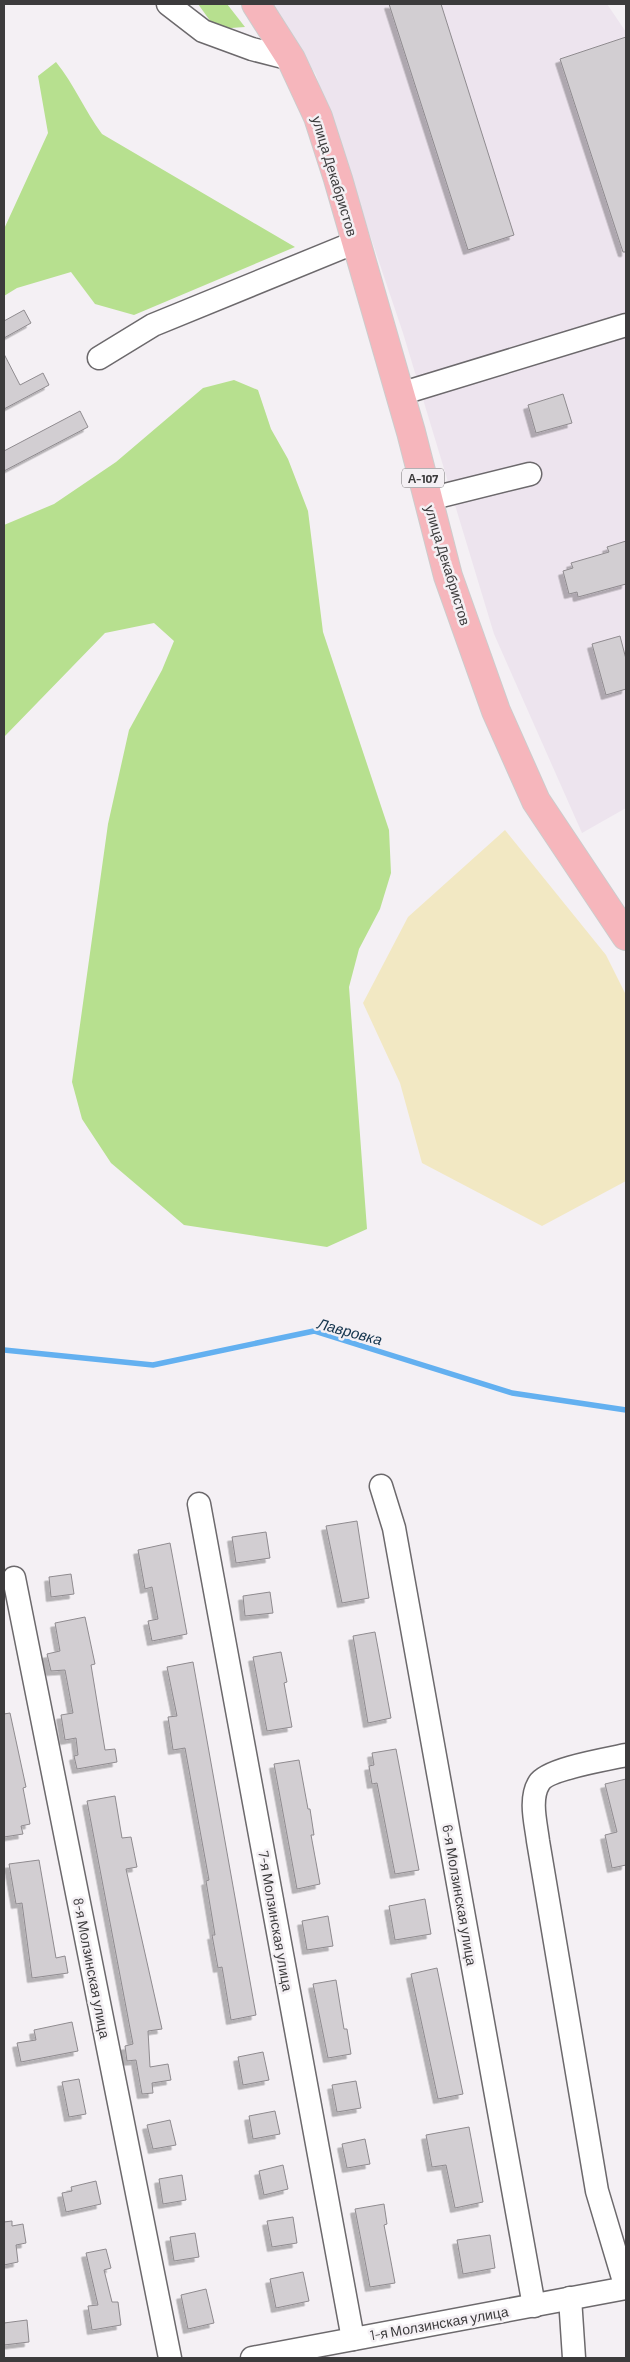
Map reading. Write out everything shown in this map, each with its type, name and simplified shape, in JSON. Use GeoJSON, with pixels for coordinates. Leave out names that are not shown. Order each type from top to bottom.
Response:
{"type":"FeatureCollection","features":[{"type":"Feature","properties":{"kind":"highway","name":"улица Декабристов"},"geometry":{"type":"LineString","coordinates":[[256,4],[291,59],[318,117],[400,394],[448,576],[514,756],[536,801],[626,936]]}},
{"type":"Feature","properties":{"kind":"street"},"geometry":{"type":"LineString","coordinates":[[168,4],[203,31],[291,59]]}},
{"type":"Feature","properties":{"kind":"street"},"geometry":{"type":"LineString","coordinates":[[99,358],[153,325],[356,242]]}},
{"type":"Feature","properties":{"kind":"street"},"geometry":{"type":"LineString","coordinates":[[400,394],[626,325]]}},
{"type":"Feature","properties":{"kind":"street"},"geometry":{"type":"LineString","coordinates":[[428,499],[530,474]]}},
{"type":"Feature","properties":{"kind":"street","name":"6-я Молзинская улица"},"geometry":{"type":"LineString","coordinates":[[380,1486],[394,1528],[534,2306]]}},
{"type":"Feature","properties":{"kind":"street","name":"7-я Молзинская улица"},"geometry":{"type":"LineString","coordinates":[[199,1504],[353,2339]]}},
{"type":"Feature","properties":{"kind":"street","name":"8-я Молзинская улица"},"geometry":{"type":"LineString","coordinates":[[14,1578],[170,2358]]}},
{"type":"Feature","properties":{"kind":"street"},"geometry":{"type":"LineString","coordinates":[[626,1755],[550,1773],[539,1783],[534,1802],[538,1841],[597,2191],[626,2288]]}},
{"type":"Feature","properties":{"kind":"street","name":"1-я Молзинская улица"},"geometry":{"type":"LineString","coordinates":[[252,2358],[626,2288]]}},
{"type":"Feature","properties":{"kind":"street"},"geometry":{"type":"LineString","coordinates":[[570,2298],[574,2358]]}},
{"type":"Feature","properties":{"kind":"shaded area"},"geometry":{"type":"Polygon","coordinates":[[[273,4],[607,4],[626,32],[626,808],[582,833],[494,634],[403,333],[316,75],[273,4]]]}},
{"type":"Feature","properties":{"kind":"green space"},"geometry":{"type":"Polygon","coordinates":[[[198,4],[227,4],[245,27],[216,29],[198,4]]]}},
{"type":"Feature","properties":{"kind":"green space"},"geometry":{"type":"Polygon","coordinates":[[[56,62],[102,134],[295,247],[134,315],[95,304],[71,272],[17,288],[4,296],[4,229],[48,133],[38,76],[56,62]]]}},
{"type":"Feature","properties":{"kind":"green space"},"geometry":{"type":"Polygon","coordinates":[[[234,380],[258,390],[271,429],[288,459],[308,511],[323,632],[389,830],[391,873],[380,909],[359,949],[349,987],[367,1229],[327,1247],[184,1225],[111,1163],[82,1119],[72,1082],[108,824],[129,730],[162,670],[174,641],[154,623],[105,633],[4,737],[4,525],[54,504],[116,462],[203,388],[234,380]]]}},
{"type":"Feature","properties":{"kind":"sand"},"geometry":{"type":"Polygon","coordinates":[[[505,830],[606,955],[626,995],[626,1181],[542,1226],[422,1163],[400,1083],[363,1003],[408,917],[505,830]]]}},
{"type":"Feature","properties":{"kind":"building"},"geometry":{"type":"Polygon","coordinates":[[[389,4],[441,4],[514,235],[468,250],[389,4]]]}},
{"type":"Feature","properties":{"kind":"building"},"geometry":{"type":"Polygon","coordinates":[[[626,37],[626,252],[623,252],[560,59],[626,37]]]}},
{"type":"Feature","properties":{"kind":"building"},"geometry":{"type":"Polygon","coordinates":[[[24,310],[31,323],[4,338],[4,321],[24,310]]]}},
{"type":"Feature","properties":{"kind":"building"},"geometry":{"type":"Polygon","coordinates":[[[4,354],[20,385],[43,373],[49,385],[4,409],[4,354]]]}},
{"type":"Feature","properties":{"kind":"building"},"geometry":{"type":"Polygon","coordinates":[[[563,394],[572,423],[536,433],[528,405],[563,394]]]}},
{"type":"Feature","properties":{"kind":"building"},"geometry":{"type":"Polygon","coordinates":[[[80,411],[88,427],[4,471],[4,451],[80,411]]]}},
{"type":"Feature","properties":{"kind":"building"},"geometry":{"type":"Polygon","coordinates":[[[626,541],[626,584],[578,597],[577,592],[569,594],[563,571],[573,568],[571,563],[609,552],[607,547],[626,541]]]}},
{"type":"Feature","properties":{"kind":"building"},"geometry":{"type":"Polygon","coordinates":[[[620,636],[626,659],[626,689],[606,695],[592,644],[620,636]]]}},
{"type":"Feature","properties":{"kind":"building"},"geometry":{"type":"Polygon","coordinates":[[[357,1521],[369,1598],[342,1603],[326,1526],[357,1521]]]}},
{"type":"Feature","properties":{"kind":"building"},"geometry":{"type":"Polygon","coordinates":[[[266,1532],[270,1558],[236,1563],[232,1537],[266,1532]]]}},
{"type":"Feature","properties":{"kind":"building"},"geometry":{"type":"Polygon","coordinates":[[[170,1543],[187,1634],[152,1641],[148,1621],[158,1619],[152,1587],[145,1589],[138,1550],[170,1543]]]}},
{"type":"Feature","properties":{"kind":"building"},"geometry":{"type":"Polygon","coordinates":[[[71,1574],[74,1594],[51,1597],[49,1577],[71,1574]]]}},
{"type":"Feature","properties":{"kind":"building"},"geometry":{"type":"Polygon","coordinates":[[[270,1592],[273,1613],[245,1616],[243,1596],[270,1592]]]}},
{"type":"Feature","properties":{"kind":"building"},"geometry":{"type":"Polygon","coordinates":[[[85,1617],[95,1664],[91,1665],[105,1750],[115,1749],[117,1762],[77,1769],[74,1756],[78,1755],[76,1738],[65,1740],[61,1715],[73,1713],[65,1670],[51,1671],[47,1654],[60,1651],[55,1623],[85,1617]]]}},
{"type":"Feature","properties":{"kind":"building"},"geometry":{"type":"Polygon","coordinates":[[[375,1632],[391,1718],[368,1723],[353,1636],[375,1632]]]}},
{"type":"Feature","properties":{"kind":"building"},"geometry":{"type":"Polygon","coordinates":[[[281,1652],[287,1682],[284,1683],[292,1727],[267,1731],[253,1657],[281,1652]]]}},
{"type":"Feature","properties":{"kind":"building"},"geometry":{"type":"Polygon","coordinates":[[[193,1662],[256,2015],[231,2020],[222,1967],[218,1968],[212,1935],[215,1935],[206,1881],[209,1880],[185,1748],[173,1750],[168,1717],[177,1716],[167,1667],[193,1662]]]}},
{"type":"Feature","properties":{"kind":"building"},"geometry":{"type":"Polygon","coordinates":[[[10,1713],[26,1787],[23,1788],[30,1824],[21,1826],[23,1834],[4,1837],[4,1714],[10,1713]]]}},
{"type":"Feature","properties":{"kind":"building"},"geometry":{"type":"Polygon","coordinates":[[[396,1749],[419,1870],[395,1874],[377,1783],[372,1784],[369,1766],[374,1765],[372,1753],[396,1749]]]}},
{"type":"Feature","properties":{"kind":"building"},"geometry":{"type":"Polygon","coordinates":[[[299,1760],[308,1809],[310,1809],[314,1835],[311,1835],[320,1884],[297,1889],[274,1764],[299,1760]]]}},
{"type":"Feature","properties":{"kind":"building"},"geometry":{"type":"Polygon","coordinates":[[[626,1779],[626,1865],[612,1868],[605,1835],[617,1832],[605,1784],[626,1779]]]}},
{"type":"Feature","properties":{"kind":"building"},"geometry":{"type":"Polygon","coordinates":[[[115,1796],[122,1838],[131,1837],[137,1867],[126,1869],[162,2029],[148,2031],[150,2067],[168,2064],[171,2080],[152,2083],[153,2093],[142,2094],[136,2060],[127,2061],[125,2046],[133,2044],[87,1801],[115,1796]]]}},
{"type":"Feature","properties":{"kind":"building"},"geometry":{"type":"Polygon","coordinates":[[[39,1860],[56,1958],[65,1956],[68,1973],[32,1978],[22,1903],[16,1904],[9,1864],[39,1860]]]}},
{"type":"Feature","properties":{"kind":"building"},"geometry":{"type":"Polygon","coordinates":[[[425,1899],[431,1934],[395,1940],[389,1906],[425,1899]]]}},
{"type":"Feature","properties":{"kind":"building"},"geometry":{"type":"Polygon","coordinates":[[[328,1916],[333,1946],[307,1950],[302,1921],[328,1916]]]}},
{"type":"Feature","properties":{"kind":"building"},"geometry":{"type":"Polygon","coordinates":[[[437,1968],[463,2094],[438,2099],[411,1974],[437,1968]]]}},
{"type":"Feature","properties":{"kind":"building"},"geometry":{"type":"Polygon","coordinates":[[[336,1980],[344,2029],[347,2029],[351,2054],[328,2058],[313,1984],[336,1980]]]}},
{"type":"Feature","properties":{"kind":"building"},"geometry":{"type":"Polygon","coordinates":[[[72,2022],[78,2051],[21,2062],[17,2043],[36,2040],[34,2030],[72,2022]]]}},
{"type":"Feature","properties":{"kind":"building"},"geometry":{"type":"Polygon","coordinates":[[[263,2052],[269,2080],[243,2085],[238,2057],[263,2052]]]}},
{"type":"Feature","properties":{"kind":"building"},"geometry":{"type":"Polygon","coordinates":[[[79,2079],[86,2114],[69,2117],[62,2082],[79,2079]]]}},
{"type":"Feature","properties":{"kind":"building"},"geometry":{"type":"Polygon","coordinates":[[[356,2081],[361,2108],[337,2112],[332,2085],[356,2081]]]}},
{"type":"Feature","properties":{"kind":"building"},"geometry":{"type":"Polygon","coordinates":[[[275,2111],[280,2134],[253,2139],[249,2116],[275,2111]]]}},
{"type":"Feature","properties":{"kind":"building"},"geometry":{"type":"Polygon","coordinates":[[[170,2120],[176,2145],[153,2149],[147,2125],[170,2120]]]}},
{"type":"Feature","properties":{"kind":"building"},"geometry":{"type":"Polygon","coordinates":[[[469,2127],[483,2202],[455,2208],[446,2165],[432,2167],[426,2135],[469,2127]]]}},
{"type":"Feature","properties":{"kind":"building"},"geometry":{"type":"Polygon","coordinates":[[[365,2139],[370,2164],[347,2168],[342,2144],[365,2139]]]}},
{"type":"Feature","properties":{"kind":"building"},"geometry":{"type":"Polygon","coordinates":[[[283,2165],[288,2189],[264,2195],[259,2171],[283,2165]]]}},
{"type":"Feature","properties":{"kind":"building"},"geometry":{"type":"Polygon","coordinates":[[[182,2175],[186,2200],[163,2204],[159,2179],[182,2175]]]}},
{"type":"Feature","properties":{"kind":"building"},"geometry":{"type":"Polygon","coordinates":[[[96,2181],[101,2204],[66,2212],[62,2193],[72,2191],[71,2187],[96,2181]]]}},
{"type":"Feature","properties":{"kind":"building"},"geometry":{"type":"Polygon","coordinates":[[[384,2204],[387,2224],[384,2225],[395,2283],[370,2287],[355,2209],[384,2204]]]}},
{"type":"Feature","properties":{"kind":"building"},"geometry":{"type":"Polygon","coordinates":[[[293,2217],[297,2243],[272,2247],[267,2221],[293,2217]]]}},
{"type":"Feature","properties":{"kind":"building"},"geometry":{"type":"Polygon","coordinates":[[[12,2221],[12,2226],[23,2224],[26,2243],[16,2245],[18,2262],[4,2265],[4,2222],[12,2221]]]}},
{"type":"Feature","properties":{"kind":"building"},"geometry":{"type":"Polygon","coordinates":[[[195,2233],[199,2257],[174,2261],[170,2237],[195,2233]]]}},
{"type":"Feature","properties":{"kind":"building"},"geometry":{"type":"Polygon","coordinates":[[[490,2235],[495,2268],[463,2274],[457,2240],[490,2235]]]}},
{"type":"Feature","properties":{"kind":"building"},"geometry":{"type":"Polygon","coordinates":[[[106,2249],[111,2268],[104,2270],[112,2302],[118,2302],[121,2325],[92,2330],[88,2306],[98,2305],[86,2253],[106,2249]]]}},
{"type":"Feature","properties":{"kind":"building"},"geometry":{"type":"Polygon","coordinates":[[[303,2272],[309,2301],[276,2308],[270,2279],[303,2272]]]}},
{"type":"Feature","properties":{"kind":"building"},"geometry":{"type":"Polygon","coordinates":[[[206,2289],[214,2323],[188,2329],[181,2295],[206,2289]]]}},
{"type":"Feature","properties":{"kind":"building"},"geometry":{"type":"Polygon","coordinates":[[[27,2320],[29,2342],[4,2345],[4,2323],[27,2320]]]}},
{"type":"Feature","properties":{"kind":"waterway","name":"Лавровка"},"geometry":{"type":"LineString","coordinates":[[4,1350],[153,1365],[314,1331],[512,1393],[626,1410]]}}]}
